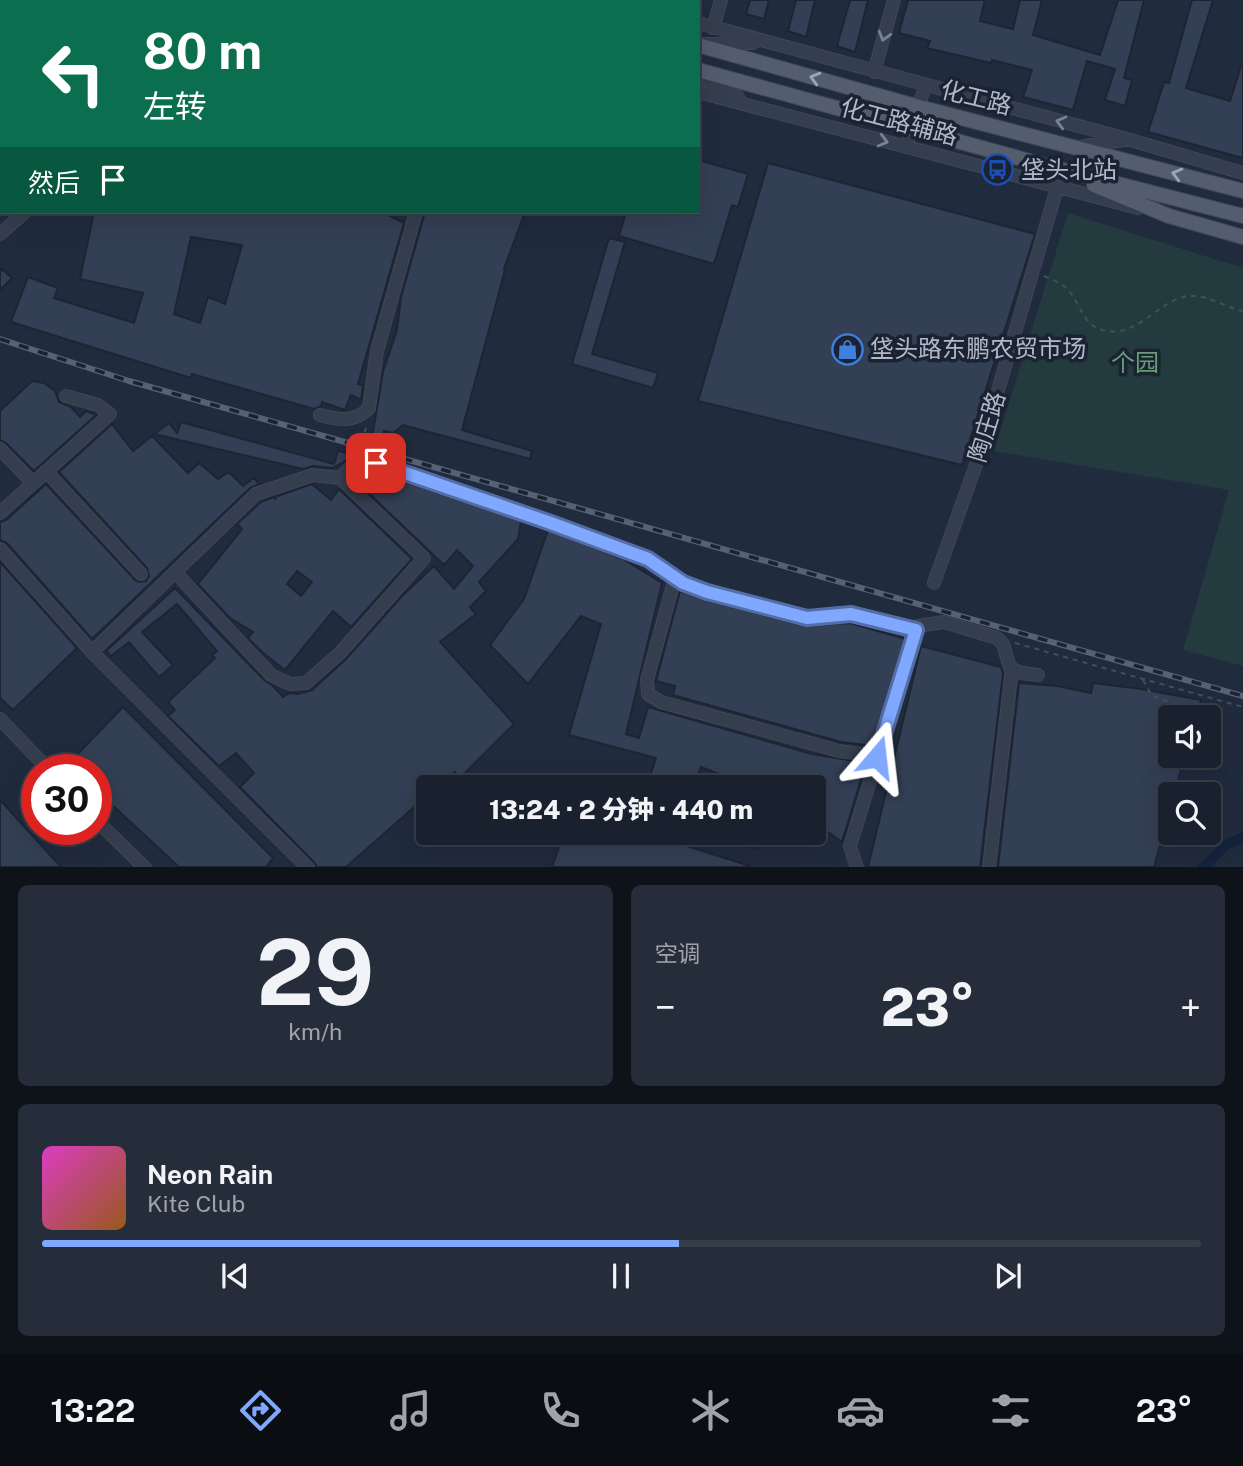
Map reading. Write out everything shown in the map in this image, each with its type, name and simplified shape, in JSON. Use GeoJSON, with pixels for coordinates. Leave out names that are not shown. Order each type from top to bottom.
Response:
{"type":"FeatureCollection","features":[{"type":"Feature","properties":{"kind":"main road","name":"化工路"},"geometry":{"type":"LineString","coordinates":[[700,45],[919,107],[1243,191]]}},
{"type":"Feature","properties":{"kind":"main road","name":"化工路"},"geometry":{"type":"LineString","coordinates":[[700,71],[1044,165],[1243,216]]}},
{"type":"Feature","properties":{"kind":"main road","name":"化工路辅路"},"geometry":{"type":"LineString","coordinates":[[1044,165],[1169,216],[1243,237]]}},
{"type":"Feature","properties":{"kind":"street"},"geometry":{"type":"LineString","coordinates":[[713,28],[721,0]]}},
{"type":"Feature","properties":{"kind":"street"},"geometry":{"type":"LineString","coordinates":[[874,72],[894,0]]}},
{"type":"Feature","properties":{"kind":"street","name":"化工路辅路"},"geometry":{"type":"LineString","coordinates":[[700,24],[1243,173]]}},
{"type":"Feature","properties":{"kind":"street"},"geometry":{"type":"LineString","coordinates":[[700,44],[767,43]]}},
{"type":"Feature","properties":{"kind":"street"},"geometry":{"type":"LineString","coordinates":[[700,76],[766,110]]}},
{"type":"Feature","properties":{"kind":"street"},"geometry":{"type":"LineString","coordinates":[[906,147],[925,86]]}},
{"type":"Feature","properties":{"kind":"street","name":"化工路辅路"},"geometry":{"type":"LineString","coordinates":[[700,93],[1169,216]]}},
{"type":"Feature","properties":{"kind":"street","name":"化工路辅路"},"geometry":{"type":"LineString","coordinates":[[1077,148],[1127,139]]}},
{"type":"Feature","properties":{"kind":"street","name":"陶庄路"},"geometry":{"type":"LineString","coordinates":[[934,583],[979,456],[1057,188]]}},
{"type":"Feature","properties":{"kind":"street"},"geometry":{"type":"LineString","coordinates":[[0,234],[23,214]]}},
{"type":"Feature","properties":{"kind":"street"},"geometry":{"type":"LineString","coordinates":[[320,415],[337,419],[354,418],[363,415],[369,408],[377,351],[415,214]]}},
{"type":"Feature","properties":{"kind":"street"},"geometry":{"type":"LineString","coordinates":[[0,513],[110,414],[98,405],[66,396]]}},
{"type":"Feature","properties":{"kind":"street"},"geometry":{"type":"LineString","coordinates":[[0,449],[33,483]]}},
{"type":"Feature","properties":{"kind":"street"},"geometry":{"type":"LineString","coordinates":[[340,478],[352,466],[376,463],[648,559],[675,578],[707,592],[778,612],[807,618],[851,614],[917,628],[944,622],[997,638],[1003,644],[1012,668],[989,867]]}},
{"type":"Feature","properties":{"kind":"street"},"geometry":{"type":"LineString","coordinates":[[46,471],[141,573]]}},
{"type":"Feature","properties":{"kind":"street"},"geometry":{"type":"LineString","coordinates":[[92,652],[175,572],[256,494],[313,475],[340,478],[424,558],[340,653],[306,683],[290,684],[271,675],[175,572]]}},
{"type":"Feature","properties":{"kind":"street"},"geometry":{"type":"LineString","coordinates":[[0,549],[92,652],[309,867]]}},
{"type":"Feature","properties":{"kind":"street"},"geometry":{"type":"LineString","coordinates":[[675,578],[647,680],[648,694],[661,702],[839,751],[877,757]]}},
{"type":"Feature","properties":{"kind":"street"},"geometry":{"type":"LineString","coordinates":[[857,867],[850,846],[917,628]]}},
{"type":"Feature","properties":{"kind":"street"},"geometry":{"type":"LineString","coordinates":[[1012,668],[1038,675]]}},
{"type":"Feature","properties":{"kind":"street"},"geometry":{"type":"LineString","coordinates":[[0,719],[34,754]]}},
{"type":"Feature","properties":{"kind":"street"},"geometry":{"type":"LineString","coordinates":[[112,835],[145,867]]}},
{"type":"Feature","properties":{"kind":"path"},"geometry":{"type":"LineString","coordinates":[[1034,272],[1066,288],[1091,326],[1104,330],[1127,329],[1170,303],[1193,295],[1243,311]]}},
{"type":"Feature","properties":{"kind":"path"},"geometry":{"type":"LineString","coordinates":[[352,466],[364,440],[369,408]]}},
{"type":"Feature","properties":{"kind":"path"},"geometry":{"type":"LineString","coordinates":[[997,638],[1243,707]]}},
{"type":"Feature","properties":{"kind":"path"},"geometry":{"type":"LineString","coordinates":[[1143,679],[1152,696],[1177,705]]}},
{"type":"Feature","properties":{"kind":"green space","name":"个园"},"geometry":{"type":"Polygon","coordinates":[[[1068,213],[1243,268],[1243,666],[1183,650],[1229,490],[994,451],[1068,213]]]}},
{"type":"Feature","properties":{"kind":"building"},"geometry":{"type":"Polygon","coordinates":[[[750,0],[769,0],[764,19],[746,14],[750,0]]]}},
{"type":"Feature","properties":{"kind":"building"},"geometry":{"type":"Polygon","coordinates":[[[796,0],[815,0],[806,37],[788,31],[796,0]]]}},
{"type":"Feature","properties":{"kind":"building"},"geometry":{"type":"Polygon","coordinates":[[[850,0],[868,0],[855,52],[837,46],[850,0]]]}},
{"type":"Feature","properties":{"kind":"building"},"geometry":{"type":"Polygon","coordinates":[[[908,0],[985,0],[980,21],[1013,29],[1020,0],[1042,0],[1033,35],[1100,55],[1118,0],[1144,0],[1124,78],[1132,80],[1125,106],[1105,100],[1115,69],[1087,61],[1073,110],[1023,97],[1032,70],[927,48],[930,41],[899,33],[908,0]]]}},
{"type":"Feature","properties":{"kind":"building"},"geometry":{"type":"Polygon","coordinates":[[[1192,0],[1213,0],[1186,88],[1230,101],[1243,66],[1243,158],[1148,132],[1164,82],[1169,83],[1192,0]]]}},
{"type":"Feature","properties":{"kind":"building"},"geometry":{"type":"Polygon","coordinates":[[[700,161],[748,174],[738,207],[732,205],[714,264],[619,236],[625,214],[700,214],[700,161]]]}},
{"type":"Feature","properties":{"kind":"building","name":"垡头路东鹏农贸市场"},"geometry":{"type":"Polygon","coordinates":[[[768,163],[1035,234],[962,465],[698,401],[768,163]]]}},
{"type":"Feature","properties":{"kind":"building"},"geometry":{"type":"Polygon","coordinates":[[[94,214],[386,214],[404,223],[358,384],[363,385],[361,400],[351,395],[345,410],[322,402],[321,406],[314,409],[192,374],[191,378],[11,322],[28,277],[58,288],[54,298],[134,323],[143,293],[80,279],[94,214]],[[191,237],[174,314],[200,323],[208,297],[225,304],[242,245],[191,237]]]}},
{"type":"Feature","properties":{"kind":"building"},"geometry":{"type":"Polygon","coordinates":[[[424,214],[524,214],[504,269],[462,430],[532,451],[530,459],[403,425],[393,433],[384,431],[382,441],[372,438],[383,372],[397,330],[401,297],[424,214]]]}},
{"type":"Feature","properties":{"kind":"building"},"geometry":{"type":"Polygon","coordinates":[[[609,238],[625,242],[592,354],[658,373],[653,388],[572,364],[609,238]]]}},
{"type":"Feature","properties":{"kind":"building"},"geometry":{"type":"Polygon","coordinates":[[[0,268],[12,278],[0,290],[0,268]]]}},
{"type":"Feature","properties":{"kind":"building"},"geometry":{"type":"Polygon","coordinates":[[[32,381],[44,383],[55,391],[59,402],[71,407],[80,417],[86,411],[96,415],[34,471],[0,440],[0,411],[32,381]]]}},
{"type":"Feature","properties":{"kind":"building"},"geometry":{"type":"Polygon","coordinates":[[[181,422],[334,464],[338,451],[355,455],[333,468],[313,466],[303,469],[154,434],[169,423],[177,433],[181,422]]]}},
{"type":"Feature","properties":{"kind":"building"},"geometry":{"type":"Polygon","coordinates":[[[112,424],[133,451],[152,436],[188,473],[199,463],[218,479],[229,472],[243,486],[254,478],[259,484],[250,488],[92,639],[7,543],[0,540],[0,522],[6,520],[46,484],[135,580],[146,581],[149,576],[147,568],[59,472],[112,424]]]}},
{"type":"Feature","properties":{"kind":"building"},"geometry":{"type":"Polygon","coordinates":[[[375,472],[395,481],[397,479],[521,521],[518,539],[479,582],[486,591],[470,607],[476,614],[440,642],[514,724],[463,775],[455,772],[452,775],[416,775],[416,805],[346,867],[317,867],[240,787],[254,773],[236,753],[219,766],[168,716],[175,710],[168,702],[215,658],[212,655],[217,651],[177,604],[142,632],[173,665],[159,677],[129,642],[111,656],[106,651],[175,588],[283,697],[289,693],[298,694],[312,690],[346,659],[403,595],[434,566],[454,589],[473,566],[457,550],[444,565],[358,483],[356,474],[375,472]]]}},
{"type":"Feature","properties":{"kind":"building"},"geometry":{"type":"Polygon","coordinates":[[[312,484],[331,500],[339,489],[412,559],[351,627],[333,611],[285,670],[248,638],[253,632],[230,618],[198,584],[242,529],[237,524],[261,502],[274,497],[276,500],[275,497],[312,484]],[[297,571],[287,584],[301,596],[312,582],[297,571]]]}},
{"type":"Feature","properties":{"kind":"building"},"geometry":{"type":"Polygon","coordinates":[[[548,530],[623,559],[662,583],[626,734],[639,738],[648,707],[812,754],[866,763],[842,842],[826,831],[826,775],[722,775],[701,767],[699,772],[704,775],[650,775],[656,758],[569,735],[601,624],[581,616],[528,684],[490,645],[524,599],[548,530]]]}},
{"type":"Feature","properties":{"kind":"building"},"geometry":{"type":"Polygon","coordinates":[[[0,562],[77,648],[13,710],[0,698],[0,562]]]}},
{"type":"Feature","properties":{"kind":"building"},"geometry":{"type":"Polygon","coordinates":[[[680,591],[805,626],[850,623],[905,639],[872,746],[841,742],[673,695],[675,686],[656,681],[680,591]]]}},
{"type":"Feature","properties":{"kind":"building"},"geometry":{"type":"Polygon","coordinates":[[[921,646],[1001,667],[1003,673],[980,867],[868,867],[921,646]]]}},
{"type":"Feature","properties":{"kind":"building"},"geometry":{"type":"Polygon","coordinates":[[[1019,683],[1057,686],[1091,693],[1093,683],[1201,700],[1200,705],[1158,705],[1158,768],[1182,768],[1177,782],[1158,782],[1158,845],[1160,845],[1154,867],[998,867],[1019,683]]]}},
{"type":"Feature","properties":{"kind":"building"},"geometry":{"type":"Polygon","coordinates":[[[123,707],[273,858],[266,867],[179,867],[112,805],[112,754],[78,754],[123,707]]]}},
{"type":"Feature","properties":{"kind":"building"},"geometry":{"type":"Polygon","coordinates":[[[0,800],[21,823],[21,845],[41,845],[61,867],[0,867],[0,800]]]}},
{"type":"Feature","properties":{"kind":"building"},"geometry":{"type":"Polygon","coordinates":[[[560,845],[684,845],[750,866],[750,867],[552,867],[560,845]]]}},
{"type":"Feature","properties":{"kind":"waterway"},"geometry":{"type":"LineString","coordinates":[[1204,867],[1226,845],[1243,837]]}},
{"type":"Feature","properties":{"kind":"railway"},"geometry":{"type":"LineString","coordinates":[[0,339],[129,381],[1243,696]]}},
{"type":"Feature","properties":{"kind":"place","name":"垡头北站"},"geometry":{"type":"Point","coordinates":[998,170]}},
{"type":"Feature","properties":{"kind":"place","name":"垡头路东鹏农贸市场"},"geometry":{"type":"Point","coordinates":[847,349]}},
{"type":"Feature","properties":{"kind":"route"},"geometry":{"type":"LineString","coordinates":[[376,463],[648,559],[683,583],[707,592],[807,618],[851,614],[916,630],[877,757]]}}]}
